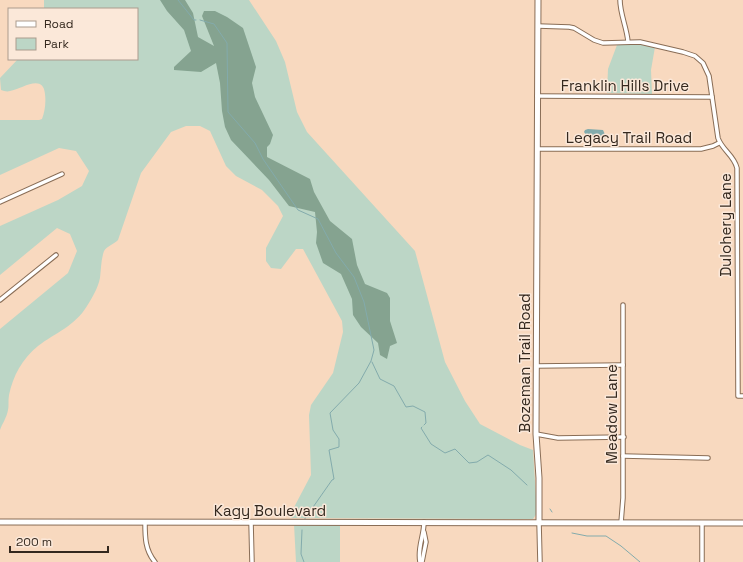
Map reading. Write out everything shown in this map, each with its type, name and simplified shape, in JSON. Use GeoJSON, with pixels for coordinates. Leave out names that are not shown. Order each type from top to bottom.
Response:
{"type":"FeatureCollection","features":[{"type":"Feature","properties":{"kind":"main road","name":"Bozeman Trail Road"},"geometry":{"type":"LineString","coordinates":[[538,0],[536,434],[539,478],[539,522]]}},
{"type":"Feature","properties":{"kind":"main road","name":"Kagy Boulevard"},"geometry":{"type":"LineString","coordinates":[[0,522],[539,522]]}},
{"type":"Feature","properties":{"kind":"main road"},"geometry":{"type":"LineString","coordinates":[[539,522],[743,523]]}},
{"type":"Feature","properties":{"kind":"street"},"geometry":{"type":"LineString","coordinates":[[620,0],[628,42]]}},
{"type":"Feature","properties":{"kind":"street"},"geometry":{"type":"LineString","coordinates":[[538,26],[563,26],[574,28],[594,40],[603,43],[628,42],[650,44],[696,56],[703,63],[707,71],[720,143]]}},
{"type":"Feature","properties":{"kind":"street","name":"Franklin Hills Drive"},"geometry":{"type":"LineString","coordinates":[[537,96],[712,97]]}},
{"type":"Feature","properties":{"kind":"street","name":"Legacy Trail Road"},"geometry":{"type":"LineString","coordinates":[[537,149],[701,149],[720,143]]}},
{"type":"Feature","properties":{"kind":"street","name":"Dulohery Lane"},"geometry":{"type":"LineString","coordinates":[[720,143],[732,156],[737,168],[738,396],[743,396]]}},
{"type":"Feature","properties":{"kind":"street"},"geometry":{"type":"LineString","coordinates":[[0,202],[62,174]]}},
{"type":"Feature","properties":{"kind":"street"},"geometry":{"type":"LineString","coordinates":[[0,300],[56,255]]}},
{"type":"Feature","properties":{"kind":"street","name":"Meadow Lane"},"geometry":{"type":"LineString","coordinates":[[621,523],[624,437],[623,304]]}},
{"type":"Feature","properties":{"kind":"street"},"geometry":{"type":"LineString","coordinates":[[536,366],[623,365]]}},
{"type":"Feature","properties":{"kind":"street"},"geometry":{"type":"LineString","coordinates":[[536,434],[558,438],[624,437]]}},
{"type":"Feature","properties":{"kind":"street"},"geometry":{"type":"LineString","coordinates":[[623,456],[708,458]]}},
{"type":"Feature","properties":{"kind":"street"},"geometry":{"type":"LineString","coordinates":[[145,522],[146,544],[150,556],[155,562]]}},
{"type":"Feature","properties":{"kind":"street"},"geometry":{"type":"LineString","coordinates":[[251,522],[252,562]]}},
{"type":"Feature","properties":{"kind":"street"},"geometry":{"type":"LineString","coordinates":[[421,562],[426,542],[424,522]]}},
{"type":"Feature","properties":{"kind":"street"},"geometry":{"type":"LineString","coordinates":[[539,522],[540,562]]}},
{"type":"Feature","properties":{"kind":"street"},"geometry":{"type":"LineString","coordinates":[[702,523],[702,562]]}},
{"type":"Feature","properties":{"kind":"green space"},"geometry":{"type":"Polygon","coordinates":[[[44,0],[249,0],[276,41],[285,62],[297,112],[307,132],[415,251],[445,362],[465,401],[480,424],[520,445],[533,450],[537,513],[533,519],[291,518],[291,513],[311,475],[309,415],[311,405],[333,373],[343,332],[342,321],[303,249],[296,249],[281,269],[271,268],[266,261],[266,248],[283,216],[278,206],[262,190],[236,176],[226,166],[210,131],[200,126],[186,126],[171,132],[141,173],[118,240],[104,251],[100,278],[93,296],[77,319],[38,346],[27,356],[13,381],[9,395],[6,418],[0,430],[0,329],[68,273],[77,251],[70,234],[57,228],[0,275],[0,226],[58,200],[82,186],[89,171],[76,151],[59,148],[0,175],[0,120],[42,119],[45,110],[45,94],[40,84],[36,83],[15,90],[1,90],[0,78],[17,60],[138,60],[138,8],[44,8],[44,0]]]}},
{"type":"Feature","properties":{"kind":"green space"},"geometry":{"type":"Polygon","coordinates":[[[160,0],[185,0],[193,13],[198,37],[214,46],[202,16],[204,11],[215,11],[243,28],[256,67],[252,83],[255,97],[273,135],[270,144],[267,147],[267,157],[310,179],[314,192],[330,221],[352,239],[357,265],[365,284],[387,293],[390,298],[390,321],[397,343],[390,346],[387,359],[380,355],[378,343],[361,327],[353,315],[352,299],[341,274],[323,263],[316,243],[317,232],[315,212],[289,206],[269,180],[231,140],[225,127],[216,63],[201,72],[174,70],[174,67],[191,51],[184,30],[167,11],[160,0]]]}},
{"type":"Feature","properties":{"kind":"green space"},"geometry":{"type":"Polygon","coordinates":[[[635,44],[655,47],[651,70],[652,94],[607,93],[608,69],[617,45],[635,44]]]}},
{"type":"Feature","properties":{"kind":"green space"},"geometry":{"type":"Polygon","coordinates":[[[294,524],[340,524],[340,562],[296,562],[294,524]]]}},
{"type":"Feature","properties":{"kind":"water"},"geometry":{"type":"Polygon","coordinates":[[[588,129],[603,130],[606,137],[600,141],[591,139],[584,132],[588,129]]]}},
{"type":"Feature","properties":{"kind":"waterway"},"geometry":{"type":"LineString","coordinates":[[178,0],[194,20],[196,20]]}},
{"type":"Feature","properties":{"kind":"waterway"},"geometry":{"type":"LineString","coordinates":[[200,20],[214,24],[227,43],[228,112],[255,143],[263,159],[298,210],[318,219],[336,253],[354,277],[364,302],[374,350],[371,361],[359,383],[330,413],[333,430],[339,439],[339,447],[329,450],[334,479],[304,520]]}},
{"type":"Feature","properties":{"kind":"waterway"},"geometry":{"type":"LineString","coordinates":[[372,362],[380,379],[394,386],[406,407],[413,406],[425,412],[426,423],[424,425]]}},
{"type":"Feature","properties":{"kind":"waterway"},"geometry":{"type":"LineString","coordinates":[[422,427],[421,428],[431,444],[445,453],[455,449],[469,463],[477,462],[488,455],[511,470],[527,485]]}},
{"type":"Feature","properties":{"kind":"waterway"},"geometry":{"type":"LineString","coordinates":[[302,530],[301,554],[304,562]]}},
{"type":"Feature","properties":{"kind":"waterway"},"geometry":{"type":"LineString","coordinates":[[572,533],[587,536],[606,536],[640,562]]}}]}
